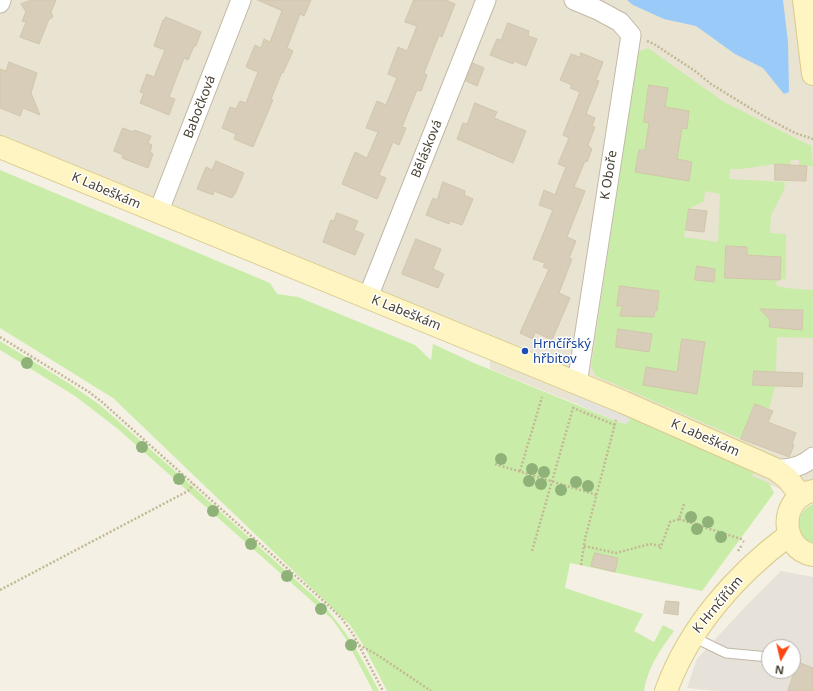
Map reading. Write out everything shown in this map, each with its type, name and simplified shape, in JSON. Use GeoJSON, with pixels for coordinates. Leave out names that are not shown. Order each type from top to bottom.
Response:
{"type":"FeatureCollection","features":[{"type":"Feature","properties":{"kind":"street","name":"Babočková"},"geometry":{"type":"LineString","coordinates":[[158,213],[241,0]]}},
{"type":"Feature","properties":{"kind":"street","name":"Bělásková"},"geometry":{"type":"LineString","coordinates":[[368,297],[486,0]]}},
{"type":"Feature","properties":{"kind":"street"},"geometry":{"type":"LineString","coordinates":[[574,0],[598,10],[620,22],[631,35]]}},
{"type":"Feature","properties":{"kind":"street"},"geometry":{"type":"LineString","coordinates":[[804,0],[813,74]]}},
{"type":"Feature","properties":{"kind":"street","name":"K Oboře"},"geometry":{"type":"LineString","coordinates":[[577,384],[631,35]]}},
{"type":"Feature","properties":{"kind":"street","name":"K Labeškám"},"geometry":{"type":"LineString","coordinates":[[0,147],[630,405],[775,469],[807,494]]}},
{"type":"Feature","properties":{"kind":"street"},"geometry":{"type":"LineString","coordinates":[[775,469],[792,469],[800,466],[813,457]]}},
{"type":"Feature","properties":{"kind":"street"},"geometry":{"type":"LineString","coordinates":[[807,494],[794,502],[789,509],[787,526],[789,535],[800,550],[813,555]]}},
{"type":"Feature","properties":{"kind":"street","name":"K Hrnčířům"},"geometry":{"type":"LineString","coordinates":[[666,691],[670,679],[692,636],[701,622],[754,562],[789,535]]}},
{"type":"Feature","properties":{"kind":"lane"},"geometry":{"type":"LineString","coordinates":[[692,636],[726,653],[761,656]]}},
{"type":"Feature","properties":{"kind":"path"},"geometry":{"type":"LineString","coordinates":[[631,35],[654,44],[695,71],[711,84],[763,116],[795,134],[813,139]]}},
{"type":"Feature","properties":{"kind":"path"},"geometry":{"type":"LineString","coordinates":[[0,337],[89,392],[102,402],[328,605],[342,619],[359,645],[383,691]]}},
{"type":"Feature","properties":{"kind":"path"},"geometry":{"type":"LineString","coordinates":[[520,471],[542,398]]}},
{"type":"Feature","properties":{"kind":"path"},"geometry":{"type":"LineString","coordinates":[[532,551],[573,408],[615,425]]}},
{"type":"Feature","properties":{"kind":"path"},"geometry":{"type":"LineString","coordinates":[[581,565],[584,546],[619,413]]}},
{"type":"Feature","properties":{"kind":"path"},"geometry":{"type":"LineString","coordinates":[[495,464],[597,495]]}},
{"type":"Feature","properties":{"kind":"path"},"geometry":{"type":"LineString","coordinates":[[0,590],[188,491],[194,484]]}},
{"type":"Feature","properties":{"kind":"path"},"geometry":{"type":"LineString","coordinates":[[679,519],[684,504]]}},
{"type":"Feature","properties":{"kind":"path"},"geometry":{"type":"LineString","coordinates":[[584,546],[616,553],[650,544],[660,547],[670,522],[679,519],[741,539],[744,542]]}},
{"type":"Feature","properties":{"kind":"path"},"geometry":{"type":"LineString","coordinates":[[359,645],[376,654],[431,691]]}},
{"type":"Feature","properties":{"kind":"shaded area"},"geometry":{"type":"Polygon","coordinates":[[[0,0],[813,0],[813,503],[631,426],[490,369],[489,342],[0,138],[0,0]]]}},
{"type":"Feature","properties":{"kind":"shaded area"},"geometry":{"type":"Polygon","coordinates":[[[573,394],[631,418],[626,424],[616,421],[581,406],[573,394]]]}},
{"type":"Feature","properties":{"kind":"shaded area"},"geometry":{"type":"Polygon","coordinates":[[[781,571],[813,577],[813,691],[718,691],[687,688],[697,659],[781,571]]]}},
{"type":"Feature","properties":{"kind":"green space"},"geometry":{"type":"Polygon","coordinates":[[[648,48],[724,102],[811,146],[813,166],[799,166],[799,160],[791,160],[790,165],[775,164],[741,169],[730,169],[729,179],[785,182],[784,190],[771,215],[770,233],[786,234],[786,279],[774,280],[777,280],[776,286],[813,290],[813,338],[777,337],[776,371],[769,372],[768,385],[775,386],[769,409],[755,404],[741,439],[596,376],[591,367],[638,52],[648,48]],[[705,191],[704,201],[689,209],[684,237],[718,242],[720,194],[705,191]]]}},
{"type":"Feature","properties":{"kind":"green space"},"geometry":{"type":"Polygon","coordinates":[[[0,170],[270,283],[277,294],[298,297],[415,345],[431,360],[433,344],[474,363],[616,421],[626,424],[631,418],[660,431],[662,427],[754,470],[752,476],[769,483],[774,493],[702,591],[570,563],[565,588],[643,614],[634,631],[654,642],[663,625],[674,631],[659,652],[652,666],[644,691],[387,691],[365,648],[350,625],[113,398],[0,328],[0,170]]]}},
{"type":"Feature","properties":{"kind":"green space"},"geometry":{"type":"Polygon","coordinates":[[[0,341],[70,384],[100,405],[319,601],[345,632],[379,691],[373,691],[346,639],[332,619],[118,429],[75,396],[0,350],[0,341]]]}},
{"type":"Feature","properties":{"kind":"green space"},"geometry":{"type":"Polygon","coordinates":[[[813,504],[813,544],[801,536],[798,525],[801,515],[813,504]]]}},
{"type":"Feature","properties":{"kind":"water"},"geometry":{"type":"Polygon","coordinates":[[[627,0],[783,0],[788,42],[789,92],[784,94],[763,68],[735,54],[696,26],[664,19],[633,5],[627,0]]]}},
{"type":"Feature","properties":{"kind":"building"},"geometry":{"type":"Polygon","coordinates":[[[32,0],[56,0],[51,12],[53,17],[49,19],[39,44],[20,37],[26,22],[22,21],[26,12],[21,4],[32,0]]]}},
{"type":"Feature","properties":{"kind":"building"},"geometry":{"type":"Polygon","coordinates":[[[258,0],[311,0],[304,16],[300,14],[287,48],[293,51],[283,73],[282,72],[271,99],[273,100],[253,147],[234,139],[236,134],[222,128],[230,107],[236,109],[240,101],[246,103],[258,72],[246,67],[255,45],[261,48],[264,39],[270,42],[282,11],[258,0]]]}},
{"type":"Feature","properties":{"kind":"building"},"geometry":{"type":"Polygon","coordinates":[[[414,0],[446,0],[455,4],[442,37],[439,35],[424,73],[427,75],[421,91],[417,90],[402,127],[406,128],[399,145],[393,142],[379,175],[386,178],[377,199],[342,184],[355,152],[367,158],[378,132],[366,128],[377,101],[386,105],[397,78],[388,74],[398,47],[407,51],[417,26],[405,22],[414,0]]]}},
{"type":"Feature","properties":{"kind":"building"},"geometry":{"type":"Polygon","coordinates":[[[166,17],[201,32],[196,46],[194,46],[188,60],[184,58],[169,97],[175,99],[169,115],[140,103],[144,93],[140,92],[147,74],[154,77],[165,50],[154,46],[163,20],[166,17]]]}},
{"type":"Feature","properties":{"kind":"building"},"geometry":{"type":"Polygon","coordinates":[[[508,23],[529,31],[528,36],[537,39],[526,66],[514,61],[513,64],[490,55],[497,39],[501,40],[508,23]]]}},
{"type":"Feature","properties":{"kind":"building"},"geometry":{"type":"Polygon","coordinates":[[[581,53],[603,62],[596,80],[599,81],[586,114],[595,118],[592,126],[595,127],[588,145],[592,149],[574,187],[585,191],[567,237],[576,241],[569,258],[572,259],[559,293],[570,298],[552,340],[535,332],[533,339],[520,333],[549,269],[543,267],[545,263],[533,259],[553,210],[539,205],[544,190],[555,195],[566,167],[558,164],[569,138],[563,135],[580,92],[570,88],[572,85],[560,80],[571,54],[580,57],[581,53]]]}},
{"type":"Feature","properties":{"kind":"building"},"geometry":{"type":"Polygon","coordinates":[[[9,62],[37,73],[31,93],[40,115],[23,108],[20,116],[0,108],[0,69],[6,71],[9,62]]]}},
{"type":"Feature","properties":{"kind":"building"},"geometry":{"type":"Polygon","coordinates":[[[473,63],[484,68],[477,86],[466,81],[473,63]]]}},
{"type":"Feature","properties":{"kind":"building"},"geometry":{"type":"Polygon","coordinates":[[[649,85],[668,88],[665,107],[689,111],[687,129],[682,128],[677,159],[692,162],[689,181],[635,172],[639,150],[645,150],[649,123],[644,122],[649,85]]]}},
{"type":"Feature","properties":{"kind":"building"},"geometry":{"type":"Polygon","coordinates":[[[475,103],[497,112],[494,118],[526,131],[513,163],[457,139],[463,123],[467,124],[475,103]]]}},
{"type":"Feature","properties":{"kind":"building"},"geometry":{"type":"Polygon","coordinates":[[[123,128],[151,136],[148,143],[152,145],[150,152],[153,154],[148,168],[122,158],[123,155],[114,151],[123,128]]]}},
{"type":"Feature","properties":{"kind":"building"},"geometry":{"type":"Polygon","coordinates":[[[216,161],[244,173],[232,198],[214,191],[213,195],[197,189],[206,167],[212,170],[216,161]]]}},
{"type":"Feature","properties":{"kind":"building"},"geometry":{"type":"Polygon","coordinates":[[[775,164],[807,166],[806,181],[775,180],[775,164]]]}},
{"type":"Feature","properties":{"kind":"building"},"geometry":{"type":"Polygon","coordinates":[[[443,182],[465,191],[464,195],[473,199],[462,225],[450,221],[449,224],[426,215],[433,198],[437,200],[443,182]]]}},
{"type":"Feature","properties":{"kind":"building"},"geometry":{"type":"Polygon","coordinates":[[[689,209],[707,211],[704,232],[686,230],[689,209]]]}},
{"type":"Feature","properties":{"kind":"building"},"geometry":{"type":"Polygon","coordinates":[[[337,213],[358,221],[354,230],[364,234],[355,255],[323,242],[331,220],[334,221],[337,213]]]}},
{"type":"Feature","properties":{"kind":"building"},"geometry":{"type":"Polygon","coordinates":[[[416,239],[441,249],[433,269],[444,274],[438,288],[402,274],[416,239]]]}},
{"type":"Feature","properties":{"kind":"building"},"geometry":{"type":"Polygon","coordinates":[[[726,246],[747,247],[747,255],[781,257],[780,280],[725,278],[726,246]]]}},
{"type":"Feature","properties":{"kind":"building"},"geometry":{"type":"Polygon","coordinates":[[[697,266],[715,269],[714,282],[695,280],[697,266]]]}},
{"type":"Feature","properties":{"kind":"building"},"geometry":{"type":"Polygon","coordinates":[[[620,286],[659,291],[657,311],[655,310],[654,317],[620,316],[622,306],[617,306],[620,286]]]}},
{"type":"Feature","properties":{"kind":"building"},"geometry":{"type":"Polygon","coordinates":[[[760,309],[803,310],[802,330],[769,327],[770,320],[760,309]]]}},
{"type":"Feature","properties":{"kind":"building"},"geometry":{"type":"Polygon","coordinates":[[[618,329],[652,334],[649,352],[616,347],[618,329]]]}},
{"type":"Feature","properties":{"kind":"building"},"geometry":{"type":"Polygon","coordinates":[[[682,339],[705,342],[697,394],[643,385],[646,367],[677,372],[682,339]]]}},
{"type":"Feature","properties":{"kind":"building"},"geometry":{"type":"Polygon","coordinates":[[[754,371],[803,373],[802,387],[753,385],[754,371]]]}},
{"type":"Feature","properties":{"kind":"building"},"geometry":{"type":"Polygon","coordinates":[[[755,404],[773,411],[768,422],[796,433],[792,444],[794,445],[789,457],[741,439],[755,404]]]}},
{"type":"Feature","properties":{"kind":"building"},"geometry":{"type":"Polygon","coordinates":[[[595,553],[618,558],[615,572],[591,566],[595,553]]]}},
{"type":"Feature","properties":{"kind":"building"},"geometry":{"type":"Polygon","coordinates":[[[666,601],[679,602],[678,615],[664,613],[666,601]]]}},
{"type":"Feature","properties":{"kind":"building"},"geometry":{"type":"Polygon","coordinates":[[[801,663],[813,668],[813,691],[788,691],[792,679],[801,679],[801,663]]]}},
{"type":"Feature","properties":{"kind":"place","name":"Hrnčířský hřbitov"},"geometry":{"type":"Point","coordinates":[525,351]}}]}
